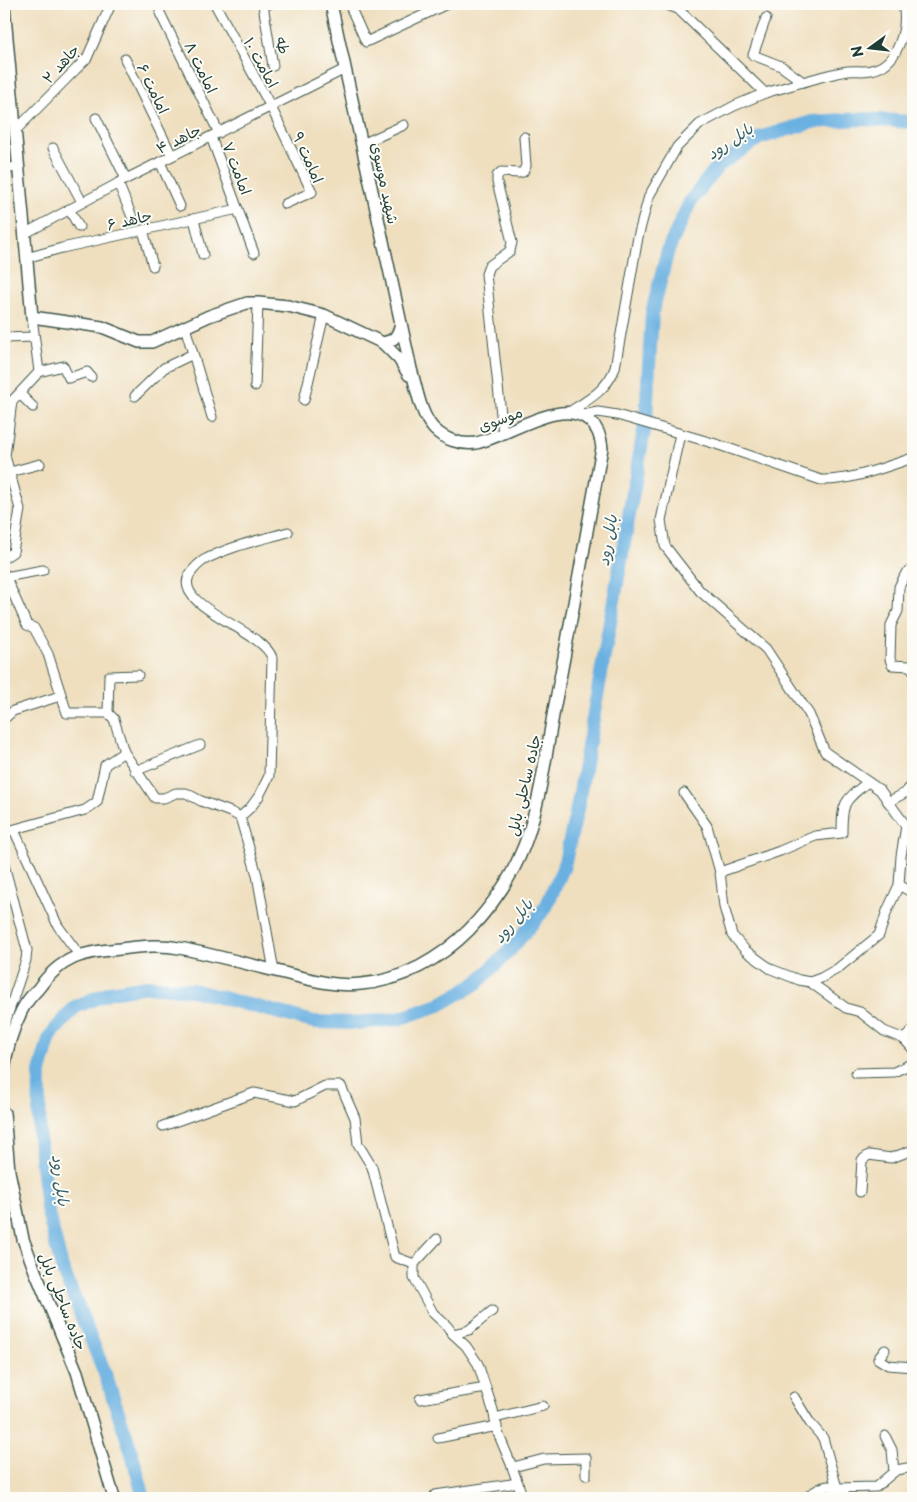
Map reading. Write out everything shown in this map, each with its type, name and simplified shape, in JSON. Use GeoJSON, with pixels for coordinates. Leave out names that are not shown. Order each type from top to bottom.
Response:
{"type":"FeatureCollection","features":[{"type":"Feature","properties":{"kind":"main road","name":"شهید موسوی"},"geometry":{"type":"LineString","coordinates":[[331,4],[411,370]]}},
{"type":"Feature","properties":{"kind":"main road"},"geometry":{"type":"LineString","coordinates":[[4,5],[32,317],[102,327],[139,342],[152,342],[209,316],[247,303],[288,306],[324,316],[383,343],[399,359],[418,391]]}},
{"type":"Feature","properties":{"kind":"main road"},"geometry":{"type":"LineString","coordinates":[[383,343],[390,342],[398,336],[401,324]]}},
{"type":"Feature","properties":{"kind":"main road","name":"موسوی"},"geometry":{"type":"LineString","coordinates":[[411,370],[427,419],[435,430],[447,438],[461,443],[475,443],[554,414],[569,412],[583,415]]}},
{"type":"Feature","properties":{"kind":"main road","name":"جاده ساحلی بابل"},"geometry":{"type":"LineString","coordinates":[[4,1071],[12,1036],[22,1009],[47,976],[61,963],[92,951],[152,946],[176,947],[339,985],[363,984],[394,977],[426,963],[450,947],[470,928],[501,890],[514,868],[525,844],[538,797],[602,448],[601,438],[597,429],[583,415]]}},
{"type":"Feature","properties":{"kind":"main road","name":"جاده ساحلی بابل"},"geometry":{"type":"LineString","coordinates":[[4,1113],[6,1166],[23,1239],[34,1271],[77,1372],[114,1498]]}},
{"type":"Feature","properties":{"kind":"street","name":"جاهد ۲"},"geometry":{"type":"LineString","coordinates":[[15,131],[87,58],[111,4]]}},
{"type":"Feature","properties":{"kind":"street","name":"امامت ۱۰"},"geometry":{"type":"LineString","coordinates":[[214,4],[271,107]]}},
{"type":"Feature","properties":{"kind":"street","name":"طه"},"geometry":{"type":"LineString","coordinates":[[265,4],[273,66]]}},
{"type":"Feature","properties":{"kind":"street"},"geometry":{"type":"LineString","coordinates":[[349,4],[366,42],[447,4]]}},
{"type":"Feature","properties":{"kind":"street"},"geometry":{"type":"LineString","coordinates":[[665,4],[678,9],[765,93]]}},
{"type":"Feature","properties":{"kind":"street"},"geometry":{"type":"LineString","coordinates":[[569,412],[596,395],[612,377],[638,237],[649,196],[677,146],[700,124],[765,93],[848,71],[872,70],[888,63],[902,39],[905,14],[903,4]]}},
{"type":"Feature","properties":{"kind":"street","name":"امامت ۸"},"geometry":{"type":"LineString","coordinates":[[160,13],[215,135]]}},
{"type":"Feature","properties":{"kind":"street"},"geometry":{"type":"LineString","coordinates":[[766,18],[753,55],[781,66],[803,82]]}},
{"type":"Feature","properties":{"kind":"street","name":"امامت ۶"},"geometry":{"type":"LineString","coordinates":[[124,59],[172,156]]}},
{"type":"Feature","properties":{"kind":"street","name":"جاهد ۴"},"geometry":{"type":"LineString","coordinates":[[24,234],[122,181],[345,69]]}},
{"type":"Feature","properties":{"kind":"street","name":"امامت ۹"},"geometry":{"type":"LineString","coordinates":[[271,107],[312,192],[285,204]]}},
{"type":"Feature","properties":{"kind":"street"},"geometry":{"type":"LineString","coordinates":[[96,118],[122,181],[132,219]]}},
{"type":"Feature","properties":{"kind":"street"},"geometry":{"type":"LineString","coordinates":[[362,144],[404,125]]}},
{"type":"Feature","properties":{"kind":"street","name":"امامت ۷"},"geometry":{"type":"LineString","coordinates":[[215,135],[254,253]]}},
{"type":"Feature","properties":{"kind":"street"},"geometry":{"type":"LineString","coordinates":[[503,433],[486,274],[489,266],[510,251],[512,242],[497,182],[501,172],[524,172],[526,166],[524,137]]}},
{"type":"Feature","properties":{"kind":"street"},"geometry":{"type":"LineString","coordinates":[[53,148],[82,202]]}},
{"type":"Feature","properties":{"kind":"street"},"geometry":{"type":"LineString","coordinates":[[160,162],[180,206]]}},
{"type":"Feature","properties":{"kind":"street"},"geometry":{"type":"LineString","coordinates":[[4,170],[18,166]]}},
{"type":"Feature","properties":{"kind":"street"},"geometry":{"type":"LineString","coordinates":[[69,209],[79,227]]}},
{"type":"Feature","properties":{"kind":"street","name":"جاهد ۶"},"geometry":{"type":"LineString","coordinates":[[26,258],[238,209]]}},
{"type":"Feature","properties":{"kind":"street"},"geometry":{"type":"LineString","coordinates":[[194,219],[203,255]]}},
{"type":"Feature","properties":{"kind":"street"},"geometry":{"type":"LineString","coordinates":[[143,230],[153,266]]}},
{"type":"Feature","properties":{"kind":"street"},"geometry":{"type":"LineString","coordinates":[[255,386],[258,303]]}},
{"type":"Feature","properties":{"kind":"street"},"geometry":{"type":"LineString","coordinates":[[304,400],[324,316]]}},
{"type":"Feature","properties":{"kind":"street"},"geometry":{"type":"LineString","coordinates":[[32,317],[39,372]]}},
{"type":"Feature","properties":{"kind":"street"},"geometry":{"type":"LineString","coordinates":[[185,327],[212,417]]}},
{"type":"Feature","properties":{"kind":"street"},"geometry":{"type":"LineString","coordinates":[[4,338],[34,337]]}},
{"type":"Feature","properties":{"kind":"street"},"geometry":{"type":"LineString","coordinates":[[135,396],[164,368],[193,354]]}},
{"type":"Feature","properties":{"kind":"street"},"geometry":{"type":"LineString","coordinates":[[4,558],[13,552],[20,509],[4,450],[8,401],[20,394],[39,372],[64,366],[69,378],[87,372],[91,377]]}},
{"type":"Feature","properties":{"kind":"street"},"geometry":{"type":"LineString","coordinates":[[20,394],[33,407]]}},
{"type":"Feature","properties":{"kind":"street"},"geometry":{"type":"LineString","coordinates":[[583,415],[598,412],[617,415],[716,444],[821,480],[851,477],[913,458]]}},
{"type":"Feature","properties":{"kind":"street"},"geometry":{"type":"LineString","coordinates":[[680,434],[660,520],[665,546],[700,590],[766,649],[809,714],[825,752],[880,790],[910,828],[901,856],[899,885],[879,935],[837,969],[810,982]]}},
{"type":"Feature","properties":{"kind":"street"},"geometry":{"type":"LineString","coordinates":[[10,472],[40,464]]}},
{"type":"Feature","properties":{"kind":"street"},"geometry":{"type":"LineString","coordinates":[[240,817],[251,808],[269,776],[272,658],[270,652],[257,640],[210,611],[195,599],[188,590],[188,578],[196,566],[220,552],[288,532]]}},
{"type":"Feature","properties":{"kind":"street"},"geometry":{"type":"LineString","coordinates":[[913,569],[906,573],[899,587],[898,612],[891,625],[890,660],[892,665],[910,666],[913,670]]}},
{"type":"Feature","properties":{"kind":"street"},"geometry":{"type":"LineString","coordinates":[[42,570],[4,575],[27,625],[34,628],[48,654],[67,713],[108,712]]}},
{"type":"Feature","properties":{"kind":"street"},"geometry":{"type":"LineString","coordinates":[[138,675],[109,676],[108,712],[114,719],[124,752],[155,798],[164,798],[176,793],[186,793],[200,801],[240,817],[256,875],[274,971]]}},
{"type":"Feature","properties":{"kind":"street"},"geometry":{"type":"LineString","coordinates":[[4,719],[12,711],[60,696]]}},
{"type":"Feature","properties":{"kind":"street"},"geometry":{"type":"LineString","coordinates":[[135,771],[200,745]]}},
{"type":"Feature","properties":{"kind":"street"},"geometry":{"type":"LineString","coordinates":[[4,832],[85,810],[98,802],[106,765],[124,752]]}},
{"type":"Feature","properties":{"kind":"street"},"geometry":{"type":"LineString","coordinates":[[720,872],[780,851],[815,836],[842,833],[842,812],[847,799],[868,782]]}},
{"type":"Feature","properties":{"kind":"street"},"geometry":{"type":"LineString","coordinates":[[888,802],[905,793],[913,784]]}},
{"type":"Feature","properties":{"kind":"street"},"geometry":{"type":"LineString","coordinates":[[684,793],[707,826],[720,872],[724,907],[732,935],[746,951],[771,969],[799,980],[810,982],[846,1008],[860,1012],[884,1031],[904,1039],[913,1049]]}},
{"type":"Feature","properties":{"kind":"street"},"geometry":{"type":"LineString","coordinates":[[14,830],[58,926],[80,956]]}},
{"type":"Feature","properties":{"kind":"street"},"geometry":{"type":"LineString","coordinates":[[4,869],[27,950],[26,960],[4,1026]]}},
{"type":"Feature","properties":{"kind":"street"},"geometry":{"type":"LineString","coordinates":[[899,885],[913,893]]}},
{"type":"Feature","properties":{"kind":"street"},"geometry":{"type":"LineString","coordinates":[[904,1039],[913,1030]]}},
{"type":"Feature","properties":{"kind":"street"},"geometry":{"type":"LineString","coordinates":[[856,1073],[894,1072],[913,1063]]}},
{"type":"Feature","properties":{"kind":"street"},"geometry":{"type":"LineString","coordinates":[[163,1126],[234,1102],[254,1093],[294,1101],[325,1086],[341,1086],[355,1118],[358,1144],[372,1167],[395,1257],[414,1264]]}},
{"type":"Feature","properties":{"kind":"street"},"geometry":{"type":"LineString","coordinates":[[860,1192],[862,1160],[868,1155],[891,1158],[913,1150]]}},
{"type":"Feature","properties":{"kind":"street"},"geometry":{"type":"LineString","coordinates":[[437,1239],[414,1264],[414,1278],[433,1313],[466,1346],[478,1364],[523,1498]]}},
{"type":"Feature","properties":{"kind":"street"},"geometry":{"type":"LineString","coordinates":[[453,1334],[469,1330],[492,1311]]}},
{"type":"Feature","properties":{"kind":"street"},"geometry":{"type":"LineString","coordinates":[[886,1350],[878,1359],[888,1365],[913,1366]]}},
{"type":"Feature","properties":{"kind":"street"},"geometry":{"type":"LineString","coordinates":[[420,1399],[486,1388]]}},
{"type":"Feature","properties":{"kind":"street"},"geometry":{"type":"LineString","coordinates":[[794,1396],[810,1423],[823,1438],[837,1488]]}},
{"type":"Feature","properties":{"kind":"street"},"geometry":{"type":"LineString","coordinates":[[438,1438],[496,1422],[543,1406]]}},
{"type":"Feature","properties":{"kind":"street"},"geometry":{"type":"LineString","coordinates":[[885,1436],[892,1450],[894,1472]]}},
{"type":"Feature","properties":{"kind":"street"},"geometry":{"type":"LineString","coordinates":[[513,1467],[544,1459],[586,1458],[586,1475]]}},
{"type":"Feature","properties":{"kind":"street"},"geometry":{"type":"LineString","coordinates":[[837,1488],[876,1487],[896,1470],[913,1467]]}},
{"type":"Feature","properties":{"kind":"street"},"geometry":{"type":"LineString","coordinates":[[435,1494],[518,1483]]}},
{"type":"Feature","properties":{"kind":"street"},"geometry":{"type":"LineString","coordinates":[[806,1498],[817,1489],[830,1486],[841,1489],[847,1498]]}},
{"type":"Feature","properties":{"kind":"waterway","name":"بابل رود"},"geometry":{"type":"LineString","coordinates":[[144,1498],[130,1447],[104,1371],[62,1268],[47,1208],[39,1138],[40,1072],[50,1036],[75,1007],[110,992],[147,986],[192,990],[314,1022],[357,1023],[398,1019],[439,1005],[477,983],[510,950],[546,907],[564,866],[577,809],[646,419],[652,313],[668,250],[690,202],[718,166],[759,138],[812,122],[861,119],[913,122]]}}]}
